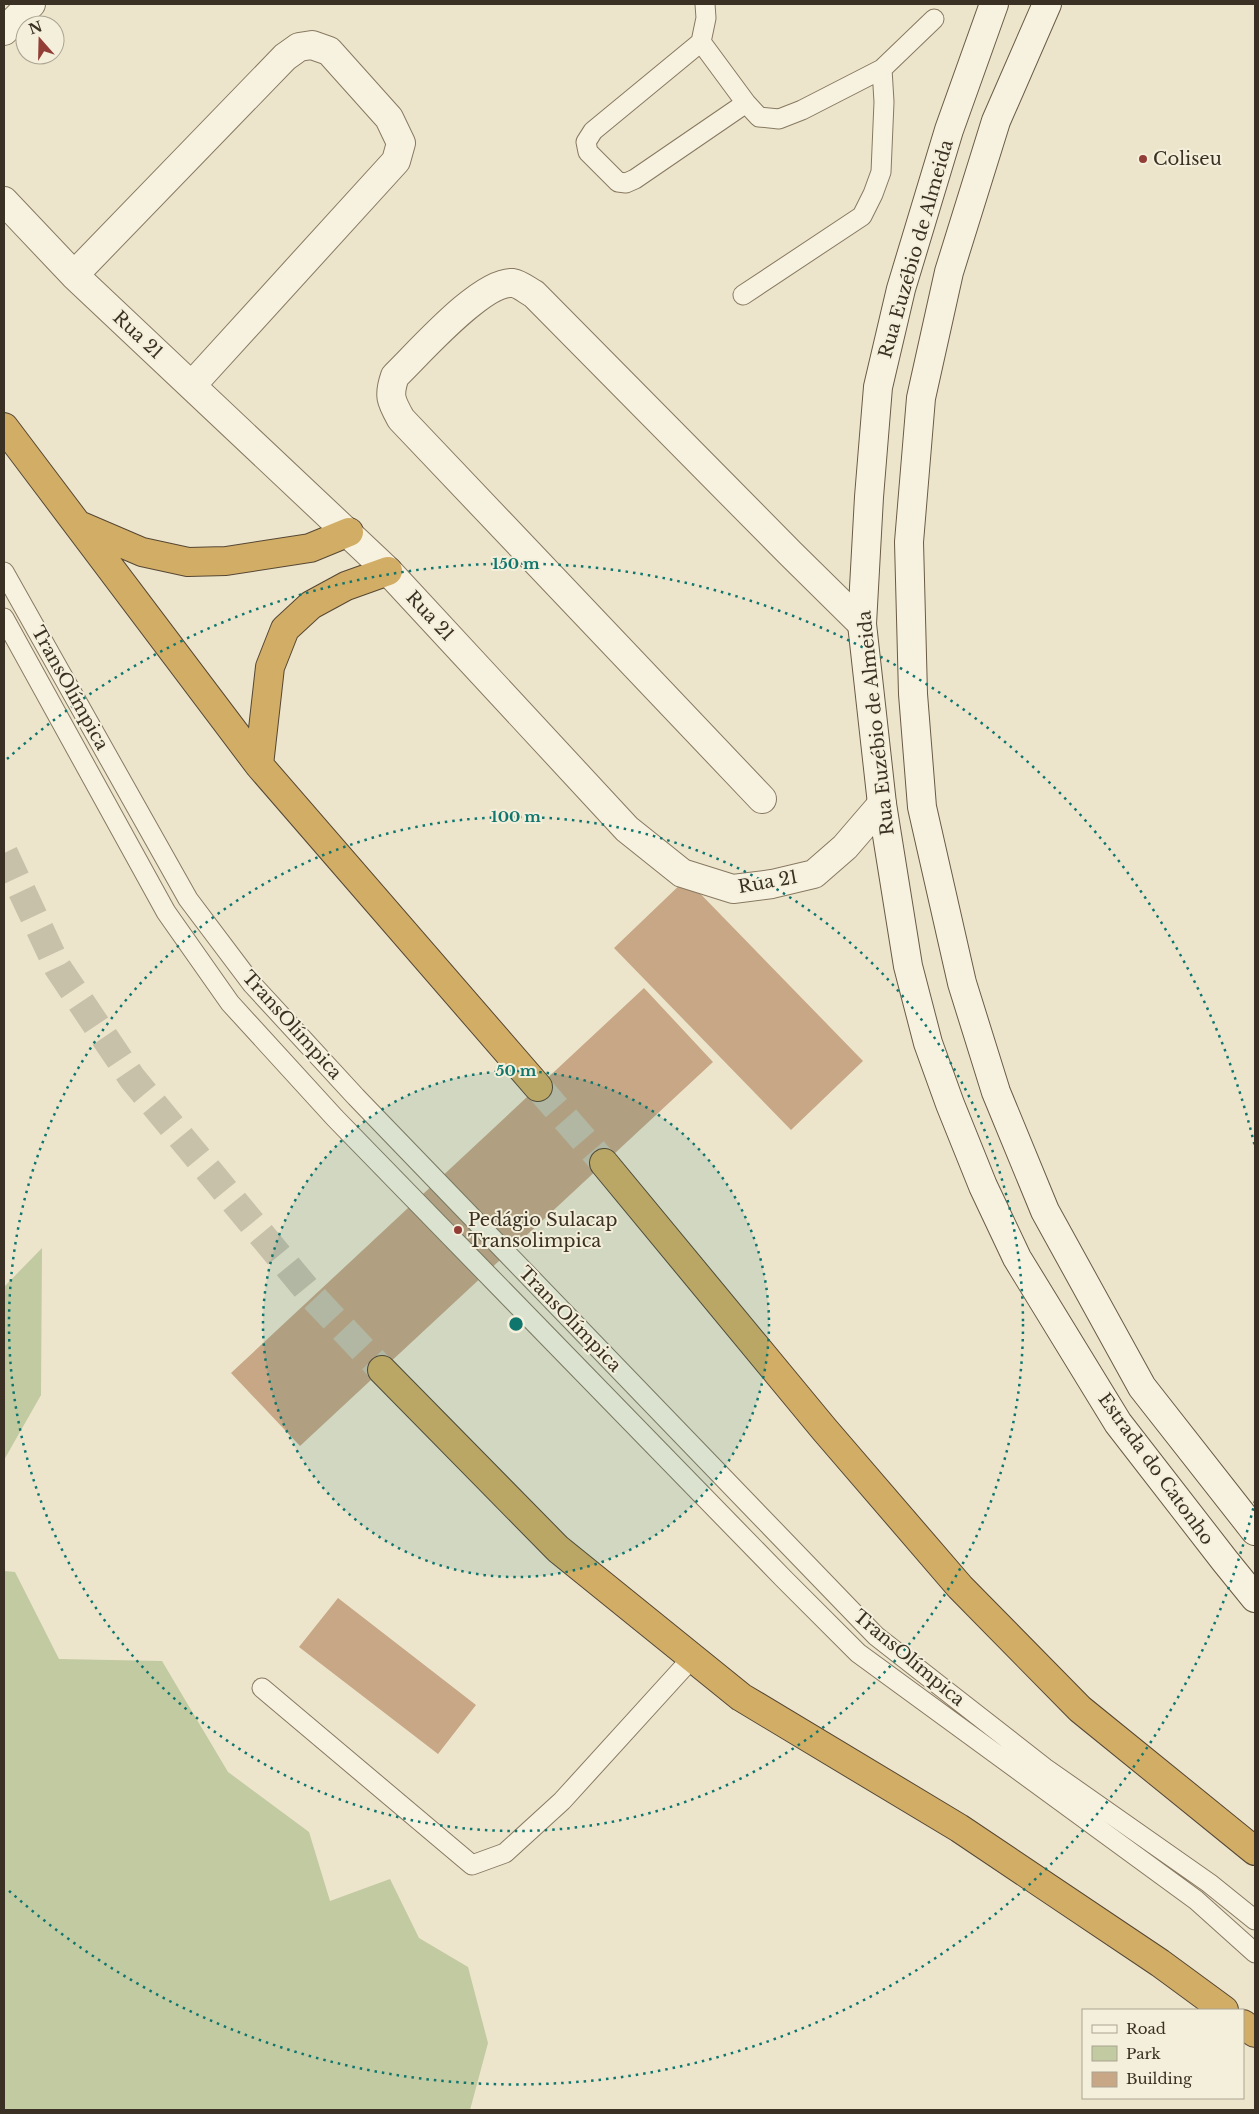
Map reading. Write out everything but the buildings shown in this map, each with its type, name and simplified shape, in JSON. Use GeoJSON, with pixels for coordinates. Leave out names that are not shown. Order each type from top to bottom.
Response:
{"type":"FeatureCollection","features":[{"type":"Feature","properties":{"kind":"highway"},"geometry":{"type":"LineString","coordinates":[[4,427],[259,765],[538,1087]]}},
{"type":"Feature","properties":{"kind":"highway"},"geometry":{"type":"LineString","coordinates":[[77,524],[142,552],[188,562],[226,561],[310,548],[349,532]]}},
{"type":"Feature","properties":{"kind":"highway"},"geometry":{"type":"LineString","coordinates":[[259,765],[270,667],[285,629],[311,605],[346,586],[388,571]]}},
{"type":"Feature","properties":{"kind":"highway"},"geometry":{"type":"LineString","coordinates":[[604,1163],[824,1429],[960,1587],[1080,1709],[1255,1851]]}},
{"type":"Feature","properties":{"kind":"highway"},"geometry":{"type":"LineString","coordinates":[[382,1370],[558,1549],[741,1697],[959,1828],[1160,1963],[1223,2009]]}},
{"type":"Feature","properties":{"kind":"highway"},"geometry":{"type":"LineString","coordinates":[[1244,2025],[1255,2034]]}},
{"type":"Feature","properties":{"kind":"main road"},"geometry":{"type":"LineString","coordinates":[[4,31],[31,4]]}},
{"type":"Feature","properties":{"kind":"main road","name":"Rua Euzébio de Almeida"},"geometry":{"type":"LineString","coordinates":[[994,4],[949,130],[904,280],[878,387],[869,496],[862,624],[882,804],[908,966],[928,1043],[983,1186],[1017,1258]]}},
{"type":"Feature","properties":{"kind":"main road","name":"Estrada do Catonho"},"geometry":{"type":"LineString","coordinates":[[1047,4],[996,121],[949,272],[921,398],[909,542],[913,694],[922,807],[965,992],[996,1092],[1045,1211],[1142,1387],[1255,1531]]}},
{"type":"Feature","properties":{"kind":"main road"},"geometry":{"type":"LineString","coordinates":[[74,275],[286,57],[299,47],[312,45],[329,51],[389,118],[401,143],[396,161],[192,385]]}},
{"type":"Feature","properties":{"kind":"main road","name":"Rua 21"},"geometry":{"type":"LineString","coordinates":[[4,202],[74,275],[349,532],[388,571],[627,829],[682,873],[733,890],[772,884],[814,874],[845,847],[882,804]]}},
{"type":"Feature","properties":{"kind":"main road"},"geometry":{"type":"LineString","coordinates":[[762,799],[401,419],[392,404],[390,391],[395,376],[475,299],[491,288],[513,283],[534,294],[862,624]]}},
{"type":"Feature","properties":{"kind":"main road","name":"Estrada do Catonho"},"geometry":{"type":"LineString","coordinates":[[1017,1258],[1118,1423],[1224,1561],[1255,1598]]}},
{"type":"Feature","properties":{"kind":"lane"},"geometry":{"type":"LineString","coordinates":[[705,4],[706,18],[701,42],[594,131],[586,142],[588,152],[618,182],[626,183],[635,179],[746,103]]}},
{"type":"Feature","properties":{"kind":"lane"},"geometry":{"type":"LineString","coordinates":[[701,42],[746,103],[759,117],[779,119],[802,110],[882,69],[934,19]]}},
{"type":"Feature","properties":{"kind":"lane"},"geometry":{"type":"LineString","coordinates":[[743,295],[862,216],[881,172],[884,102],[882,69]]}},
{"type":"Feature","properties":{"kind":"lane","name":"TransOlímpica"},"geometry":{"type":"LineString","coordinates":[[4,572],[188,898],[252,984],[356,1097],[876,1636],[1045,1768],[1209,1883],[1255,1920]]}},
{"type":"Feature","properties":{"kind":"lane","name":"TransOlímpica"},"geometry":{"type":"LineString","coordinates":[[4,618],[166,912],[230,1003],[335,1118],[858,1653],[1196,1900],[1255,1953]]}},
{"type":"Feature","properties":{"kind":"lane"},"geometry":{"type":"LineString","coordinates":[[262,1688],[472,1864],[505,1854],[562,1801],[693,1658]]}},
{"type":"Feature","properties":{"kind":"green space"},"geometry":{"type":"Polygon","coordinates":[[[42,1248],[41,1395],[4,1460],[4,1287],[42,1248]]]}},
{"type":"Feature","properties":{"kind":"green space"},"geometry":{"type":"Polygon","coordinates":[[[4,1571],[15,1572],[59,1659],[162,1661],[228,1772],[309,1832],[330,1901],[390,1879],[419,1938],[468,1967],[488,2043],[470,2110],[4,2110],[4,1571]]]}},
{"type":"Feature","properties":{"kind":"tunnel"},"geometry":{"type":"LineString","coordinates":[[4,853],[58,968],[132,1078],[313,1297],[382,1370]]}},
{"type":"Feature","properties":{"kind":"tunnel"},"geometry":{"type":"LineString","coordinates":[[538,1087],[604,1163]]}},
{"type":"Feature","properties":{"kind":"place","name":"Coliseu"},"geometry":{"type":"Point","coordinates":[1143,159]}},
{"type":"Feature","properties":{"kind":"place","name":"Pedágio Sulacap Transolimpica"},"geometry":{"type":"Point","coordinates":[458,1230]}}]}
